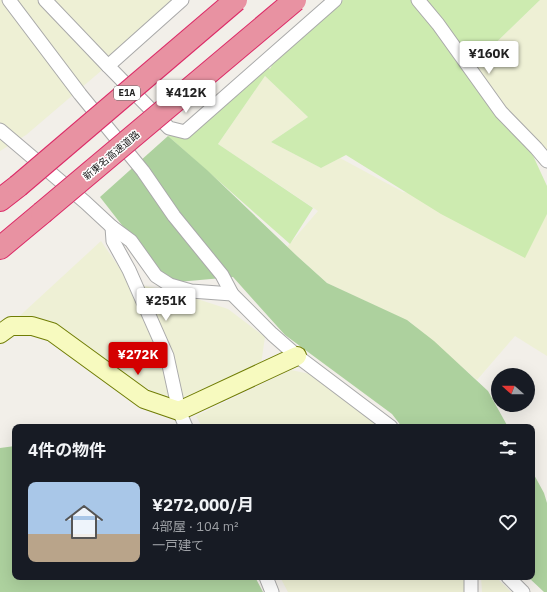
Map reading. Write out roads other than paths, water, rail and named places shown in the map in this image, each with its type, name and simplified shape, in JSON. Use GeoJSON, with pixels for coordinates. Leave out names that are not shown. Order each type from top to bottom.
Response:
{"type":"FeatureCollection","features":[{"type":"Feature","properties":{"kind":"highway","name":"E1A"},"geometry":{"type":"LineString","coordinates":[[0,200],[236,0]]}},
{"type":"Feature","properties":{"kind":"highway","name":"新東名高速道路"},"geometry":{"type":"LineString","coordinates":[[0,248],[295,0]]}},
{"type":"Feature","properties":{"kind":"street"},"geometry":{"type":"LineString","coordinates":[[9,0],[80,94],[143,171],[174,216],[222,275],[232,294],[272,334],[297,356],[387,424]]}},
{"type":"Feature","properties":{"kind":"street"},"geometry":{"type":"LineString","coordinates":[[45,0],[169,128],[185,132],[335,0]]}},
{"type":"Feature","properties":{"kind":"street"},"geometry":{"type":"LineString","coordinates":[[108,66],[182,0]]}},
{"type":"Feature","properties":{"kind":"street"},"geometry":{"type":"LineString","coordinates":[[418,0],[438,24],[501,112],[547,161]]}},
{"type":"Feature","properties":{"kind":"street"},"geometry":{"type":"LineString","coordinates":[[0,130],[85,202],[112,228],[131,241],[156,276],[170,285],[191,291],[232,294]]}},
{"type":"Feature","properties":{"kind":"street"},"geometry":{"type":"LineString","coordinates":[[112,228],[113,241],[128,270],[167,356],[182,419]]}},
{"type":"Feature","properties":{"kind":"street"},"geometry":{"type":"LineString","coordinates":[[0,334],[12,326],[32,326],[52,332],[144,399],[182,419]]}},
{"type":"Feature","properties":{"kind":"street"},"geometry":{"type":"LineString","coordinates":[[182,419],[297,356]]}},
{"type":"Feature","properties":{"kind":"street"},"geometry":{"type":"LineString","coordinates":[[267,580],[272,592]]}},
{"type":"Feature","properties":{"kind":"street"},"geometry":{"type":"LineString","coordinates":[[471,592],[472,580]]}},
{"type":"Feature","properties":{"kind":"street"},"geometry":{"type":"LineString","coordinates":[[511,580],[523,592]]}}]}
